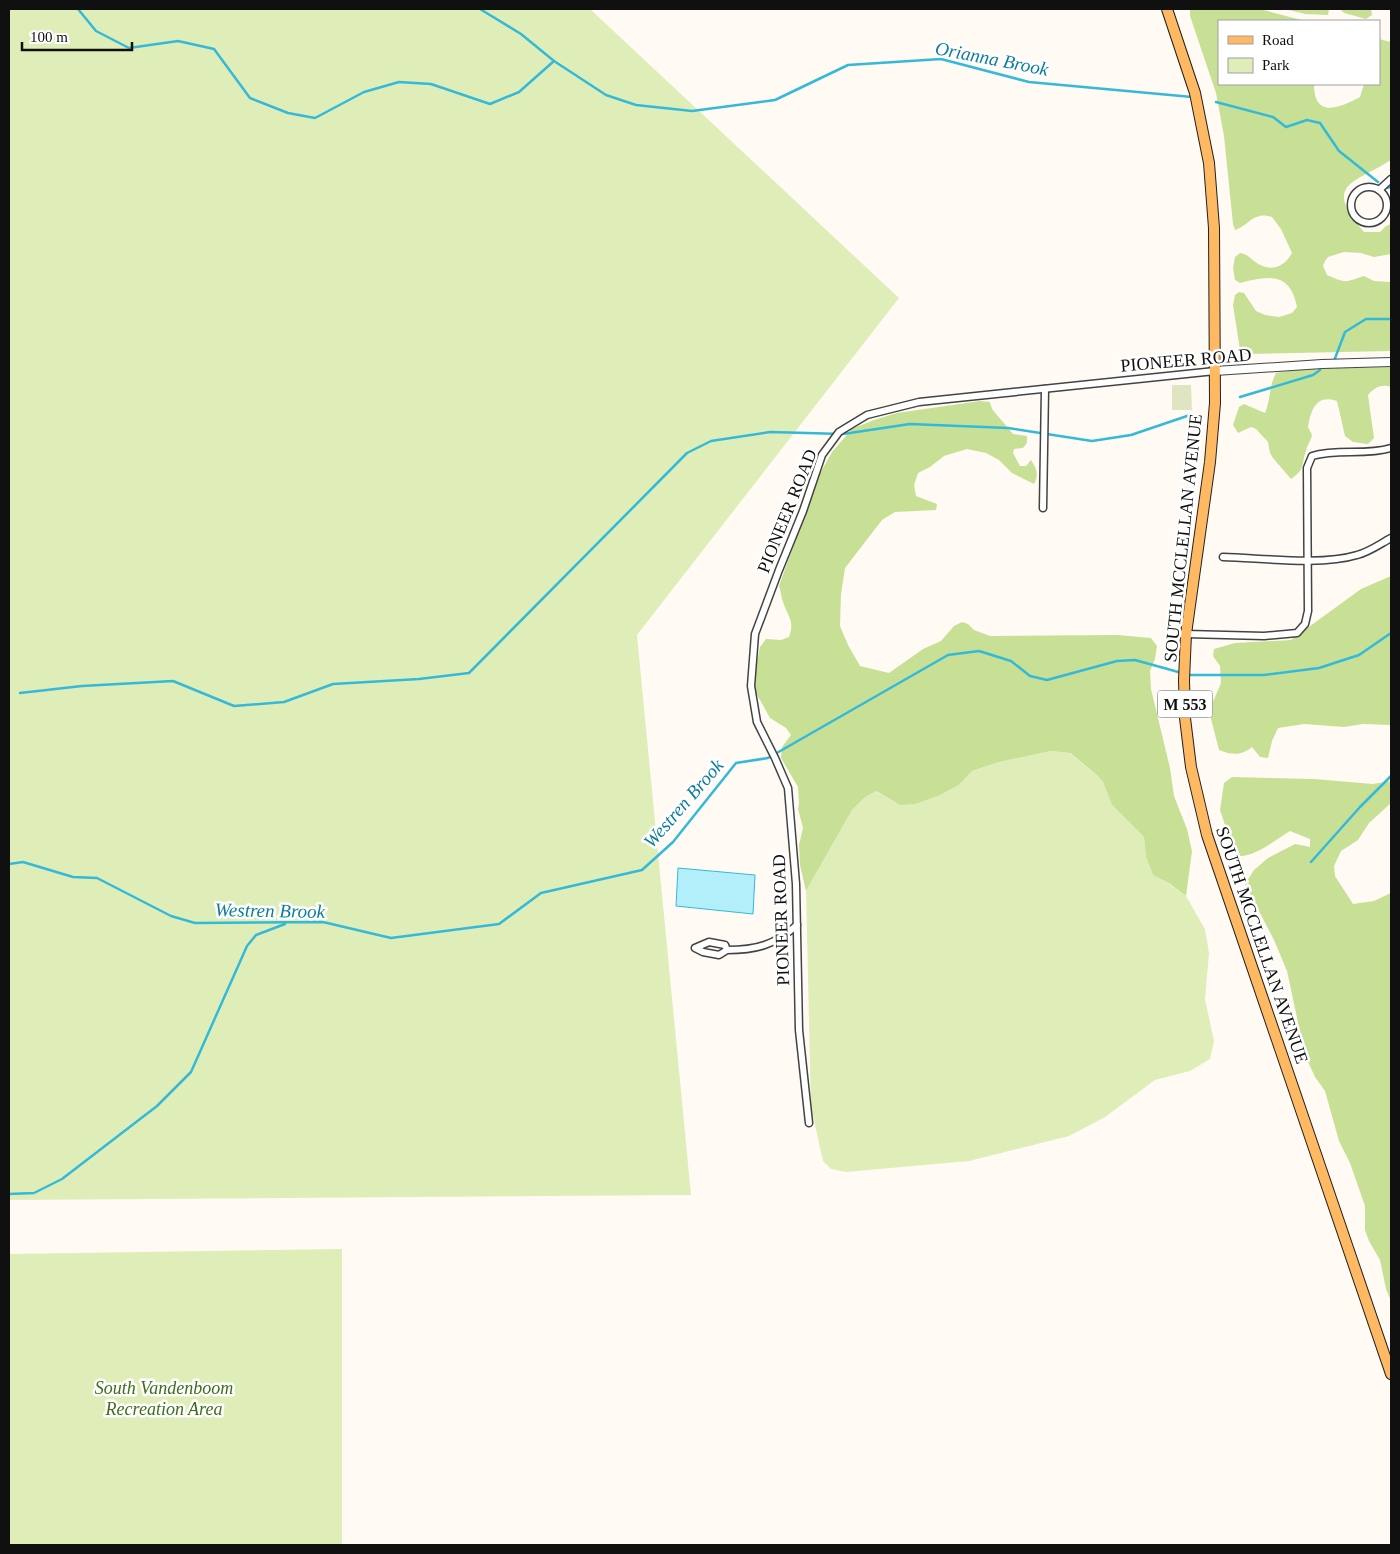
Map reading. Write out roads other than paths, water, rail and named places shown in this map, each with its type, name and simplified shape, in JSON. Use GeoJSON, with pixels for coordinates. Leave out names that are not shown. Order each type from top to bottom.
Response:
{"type":"FeatureCollection","features":[{"type":"Feature","properties":{"kind":"main road","name":"SOUTH MCCLELLAN AVENUE"},"geometry":{"type":"LineString","coordinates":[[1167,9],[1195,93],[1209,163],[1214,228],[1216,371],[1210,462],[1186,634],[1185,718],[1191,767],[1207,835],[1391,1374]]}},
{"type":"Feature","properties":{"kind":"street"},"geometry":{"type":"LineString","coordinates":[[1379,190],[1391,179]]}},
{"type":"Feature","properties":{"kind":"street"},"geometry":{"type":"LineString","coordinates":[[1368,187],[1379,190],[1383,194],[1387,205],[1383,216],[1373,222],[1361,221],[1353,212],[1354,196],[1362,188],[1368,187]]}},
{"type":"Feature","properties":{"kind":"street","name":"PIONEER ROAD"},"geometry":{"type":"LineString","coordinates":[[809,1123],[799,1030],[796,884],[788,788],[757,722],[751,686],[755,634],[822,455],[839,432],[867,415],[919,402],[1216,371],[1322,364],[1391,362]]}},
{"type":"Feature","properties":{"kind":"street"},"geometry":{"type":"LineString","coordinates":[[1043,508],[1046,389]]}},
{"type":"Feature","properties":{"kind":"street"},"geometry":{"type":"LineString","coordinates":[[1186,634],[1264,636],[1297,633],[1305,624],[1308,611],[1307,468],[1312,456],[1325,452],[1378,452],[1391,448]]}},
{"type":"Feature","properties":{"kind":"street"},"geometry":{"type":"LineString","coordinates":[[1223,557],[1334,560],[1358,555],[1391,538]]}},
{"type":"Feature","properties":{"kind":"street"},"geometry":{"type":"LineString","coordinates":[[727,950],[749,950],[770,944],[797,925]]}},
{"type":"Feature","properties":{"kind":"water"},"geometry":{"type":"Polygon","coordinates":[[[678,868],[755,875],[753,914],[676,906],[678,868]]]}},
{"type":"Feature","properties":{"kind":"waterway"},"geometry":{"type":"LineString","coordinates":[[78,9],[96,31],[129,48],[178,41],[214,49],[250,98],[288,113],[315,118],[364,92],[399,82],[431,84],[490,104],[519,92],[554,61]]}},
{"type":"Feature","properties":{"kind":"waterway","name":"Orianna Brook"},"geometry":{"type":"LineString","coordinates":[[480,9],[521,34],[554,61],[606,95],[636,105],[692,111],[775,100],[848,65],[941,59],[1029,82],[1192,97]]}},
{"type":"Feature","properties":{"kind":"waterway","name":"Orianna Brook"},"geometry":{"type":"LineString","coordinates":[[1216,102],[1273,117],[1286,127],[1307,120],[1320,123],[1339,151],[1378,182]]}},
{"type":"Feature","properties":{"kind":"waterway","name":"Orianna Brook"},"geometry":{"type":"LineString","coordinates":[[1386,188],[1391,187]]}},
{"type":"Feature","properties":{"kind":"waterway"},"geometry":{"type":"LineString","coordinates":[[1334,361],[1345,332],[1366,319],[1391,319]]}},
{"type":"Feature","properties":{"kind":"waterway"},"geometry":{"type":"LineString","coordinates":[[1240,397],[1313,375],[1320,370]]}},
{"type":"Feature","properties":{"kind":"waterway"},"geometry":{"type":"LineString","coordinates":[[20,693],[82,686],[173,681],[234,706],[284,702],[333,684],[419,679],[469,673],[687,453],[711,441],[770,432],[843,434],[910,424],[1008,428],[1092,441],[1131,435],[1190,415]]}},
{"type":"Feature","properties":{"kind":"waterway","name":"Westren Brook"},"geometry":{"type":"LineString","coordinates":[[1187,675],[1264,675],[1319,668],[1359,655],[1391,633]]}},
{"type":"Feature","properties":{"kind":"waterway","name":"Westren Brook"},"geometry":{"type":"LineString","coordinates":[[9,864],[23,862],[73,877],[97,878],[171,916],[195,923],[323,922],[391,938],[499,924],[541,893],[642,870],[673,842],[736,763],[768,758],[948,655],[979,651],[1011,661],[1030,676],[1047,680],[1117,661],[1135,660],[1182,673]]}},
{"type":"Feature","properties":{"kind":"waterway"},"geometry":{"type":"LineString","coordinates":[[1311,862],[1360,807],[1391,776]]}},
{"type":"Feature","properties":{"kind":"waterway"},"geometry":{"type":"LineString","coordinates":[[9,1194],[34,1193],[62,1179],[157,1106],[191,1072],[247,946],[256,935],[285,924]]}},
{"type":"Feature","properties":{"kind":"park label","name":"South Vandenboom Recreation Area"},"geometry":{"type":"Point","coordinates":[164,1398]}}]}
